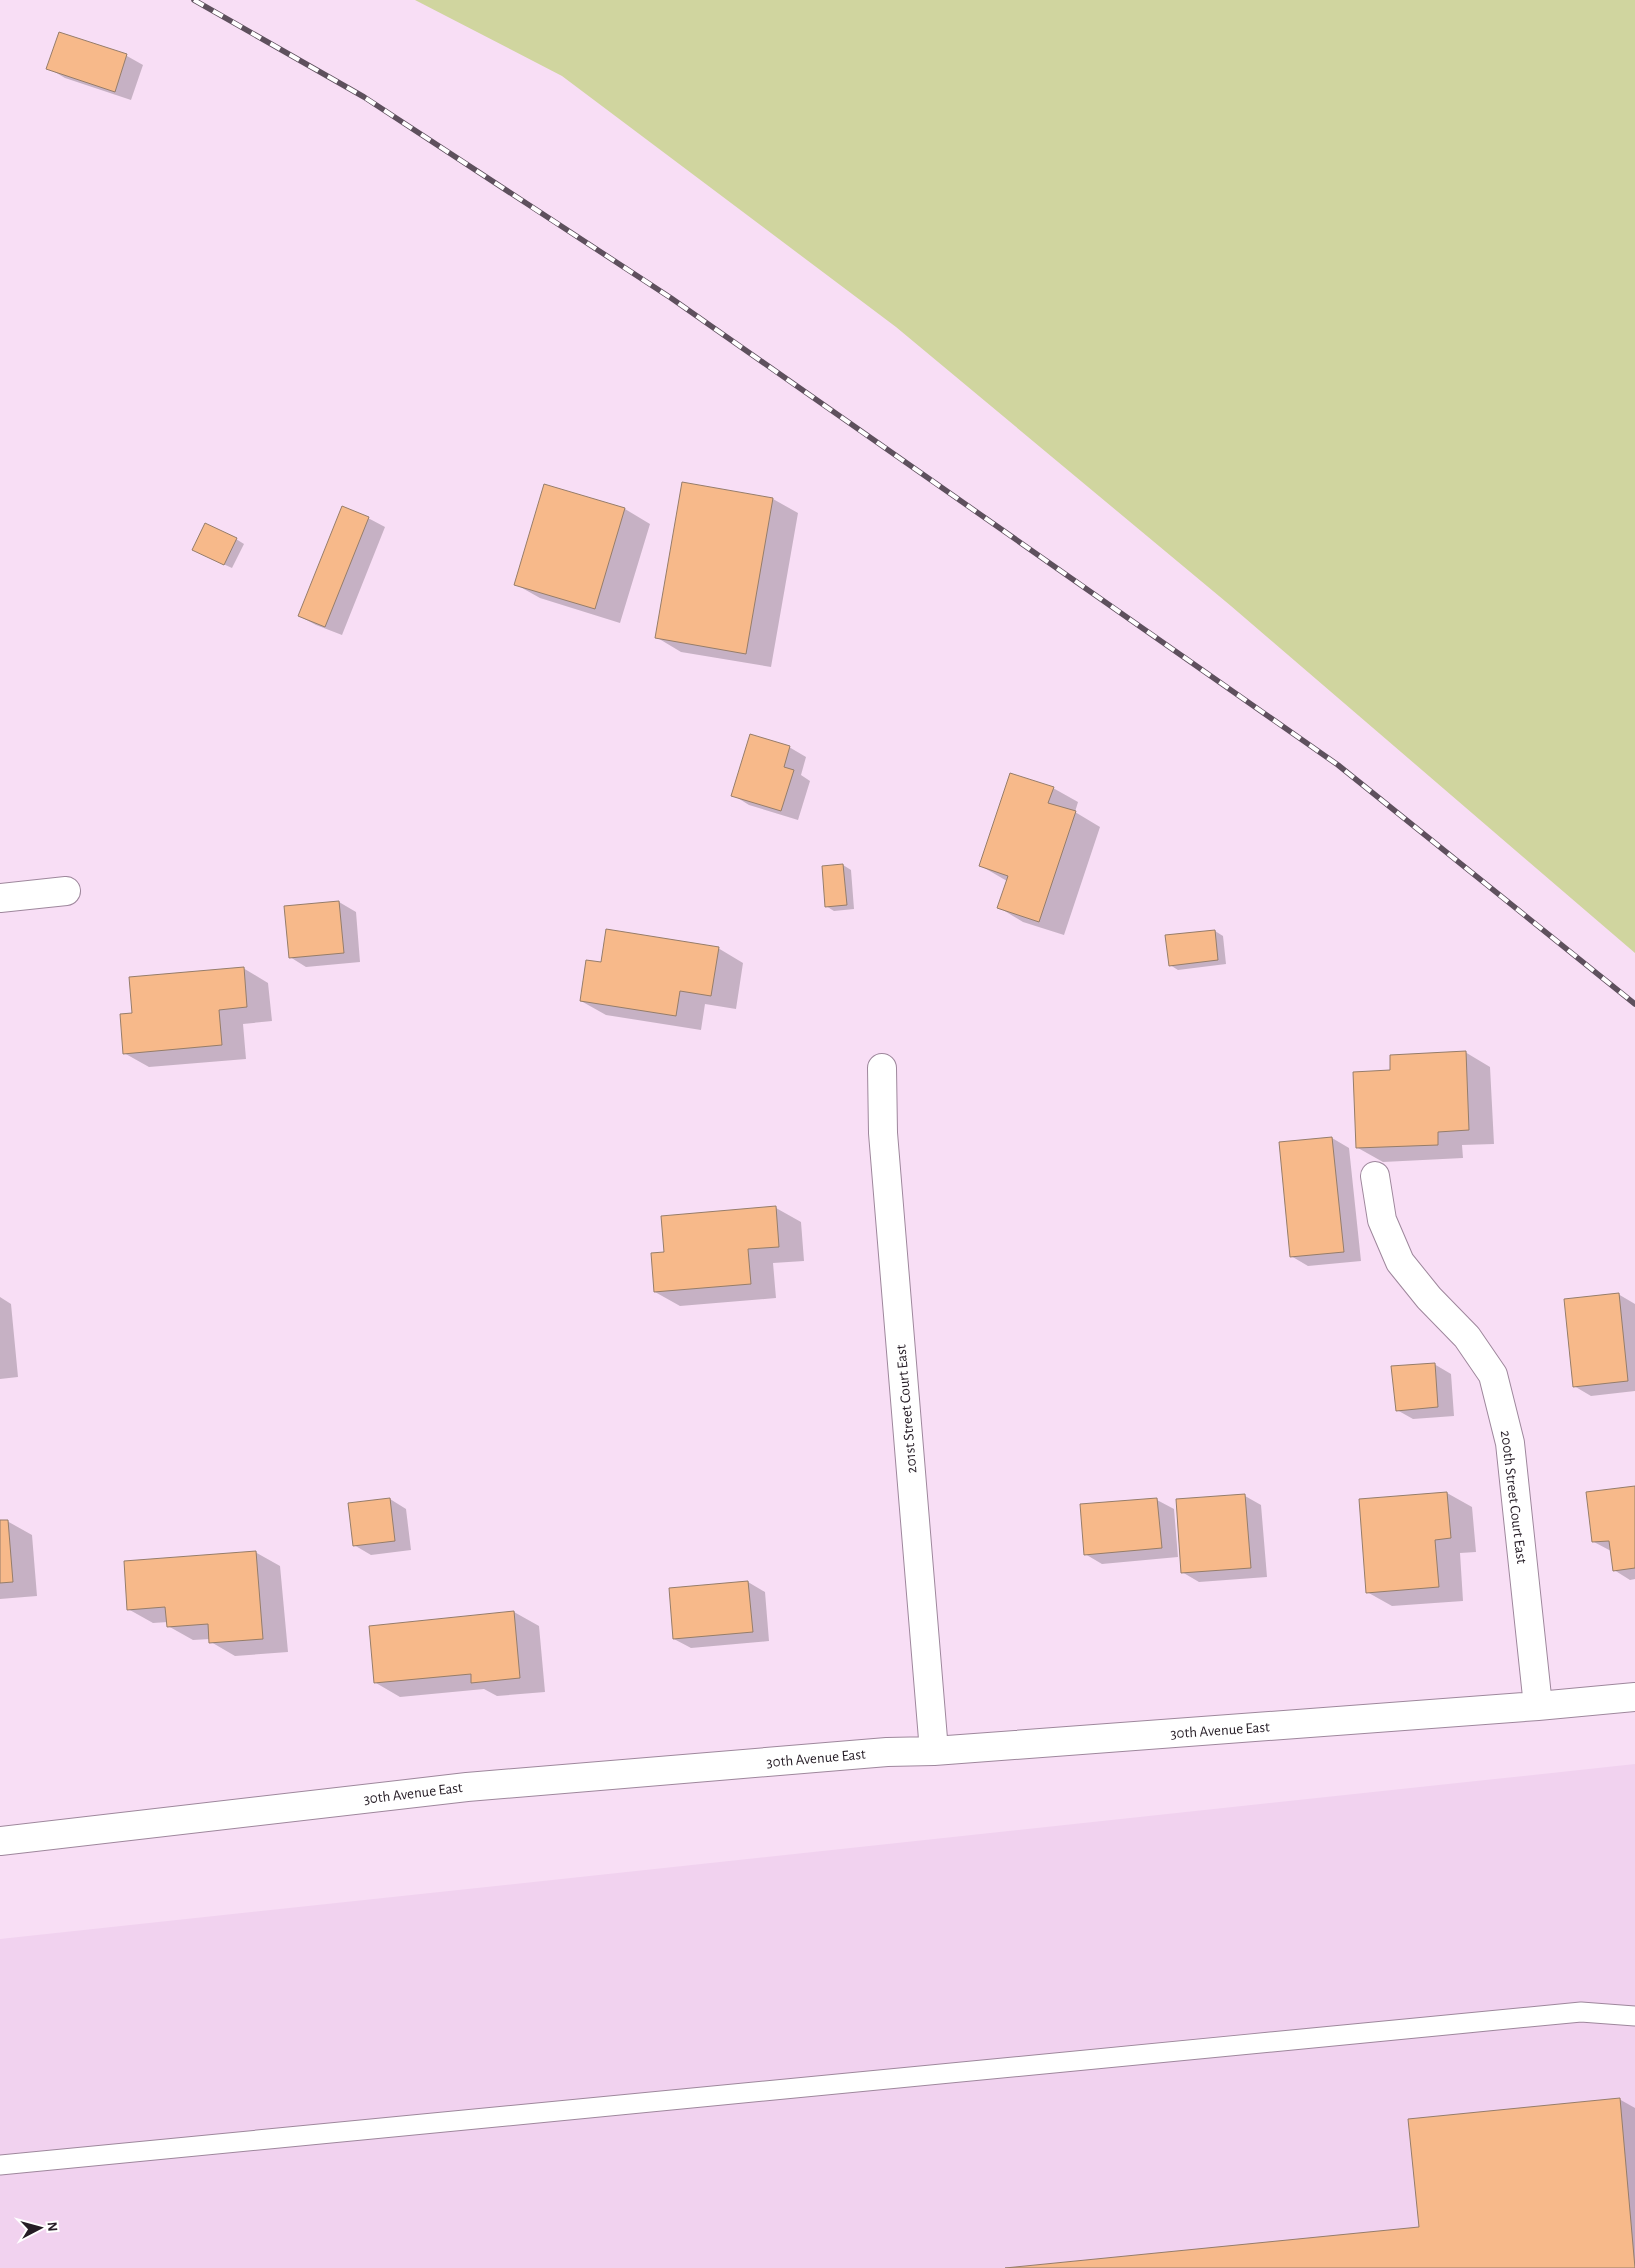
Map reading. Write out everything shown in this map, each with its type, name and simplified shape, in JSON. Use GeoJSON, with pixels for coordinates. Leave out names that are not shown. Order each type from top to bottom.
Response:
{"type":"FeatureCollection","features":[{"type":"Feature","properties":{"kind":"street"},"geometry":{"type":"LineString","coordinates":[[0,898],[66,890]]}},
{"type":"Feature","properties":{"kind":"street","name":"201st Street Court East"},"geometry":{"type":"LineString","coordinates":[[882,1068],[884,1143],[934,1751]]}},
{"type":"Feature","properties":{"kind":"street","name":"200th Street Court East"},"geometry":{"type":"LineString","coordinates":[[1375,1176],[1382,1220],[1400,1262],[1429,1298],[1467,1337],[1492,1375],[1510,1443],[1538,1706]]}},
{"type":"Feature","properties":{"kind":"street","name":"30th Avenue East"},"geometry":{"type":"LineString","coordinates":[[0,1841],[467,1787],[887,1752],[934,1751],[1538,1706],[1635,1697]]}},
{"type":"Feature","properties":{"kind":"lane"},"geometry":{"type":"LineString","coordinates":[[0,2165],[1581,2012],[1635,2016]]}},
{"type":"Feature","properties":{"kind":"shaded area"},"geometry":{"type":"Polygon","coordinates":[[[1635,1764],[1635,2268],[0,2268],[0,1939],[1635,1764]]]}},
{"type":"Feature","properties":{"kind":"green space"},"geometry":{"type":"Polygon","coordinates":[[[415,0],[1635,0],[1635,953],[1231,606],[896,327],[562,76],[415,0]]]}},
{"type":"Feature","properties":{"kind":"building"},"geometry":{"type":"Polygon","coordinates":[[[59,32],[127,54],[115,92],[46,69],[59,32]]]}},
{"type":"Feature","properties":{"kind":"building"},"geometry":{"type":"Polygon","coordinates":[[[682,482],[773,498],[746,654],[655,638],[682,482]]]}},
{"type":"Feature","properties":{"kind":"building"},"geometry":{"type":"Polygon","coordinates":[[[544,484],[625,508],[595,609],[514,585],[544,484]]]}},
{"type":"Feature","properties":{"kind":"building"},"geometry":{"type":"Polygon","coordinates":[[[342,506],[369,517],[325,627],[298,616],[342,506]]]}},
{"type":"Feature","properties":{"kind":"building"},"geometry":{"type":"Polygon","coordinates":[[[205,523],[237,538],[224,565],[192,550],[205,523]]]}},
{"type":"Feature","properties":{"kind":"building"},"geometry":{"type":"Polygon","coordinates":[[[750,734],[790,746],[784,767],[794,770],[781,811],[731,796],[750,734]]]}},
{"type":"Feature","properties":{"kind":"building"},"geometry":{"type":"Polygon","coordinates":[[[1010,773],[1054,787],[1048,803],[1076,811],[1039,922],[997,908],[1008,876],[979,866],[1010,773]]]}},
{"type":"Feature","properties":{"kind":"building"},"geometry":{"type":"Polygon","coordinates":[[[843,864],[847,905],[825,907],[822,866],[843,864]]]}},
{"type":"Feature","properties":{"kind":"building"},"geometry":{"type":"Polygon","coordinates":[[[339,901],[344,953],[289,958],[284,906],[339,901]]]}},
{"type":"Feature","properties":{"kind":"building"},"geometry":{"type":"Polygon","coordinates":[[[606,929],[719,947],[711,996],[680,991],[676,1016],[580,1001],[586,960],[601,962],[606,929]]]}},
{"type":"Feature","properties":{"kind":"building"},"geometry":{"type":"Polygon","coordinates":[[[1215,930],[1218,960],[1169,966],[1165,935],[1215,930]]]}},
{"type":"Feature","properties":{"kind":"building"},"geometry":{"type":"Polygon","coordinates":[[[244,967],[247,1007],[219,1010],[222,1045],[123,1054],[120,1014],[132,1013],[129,977],[244,967]]]}},
{"type":"Feature","properties":{"kind":"building"},"geometry":{"type":"Polygon","coordinates":[[[1466,1051],[1469,1130],[1438,1132],[1438,1145],[1356,1148],[1353,1072],[1390,1070],[1390,1055],[1466,1051]]]}},
{"type":"Feature","properties":{"kind":"building"},"geometry":{"type":"Polygon","coordinates":[[[1332,1137],[1344,1252],[1290,1257],[1279,1142],[1332,1137]]]}},
{"type":"Feature","properties":{"kind":"building"},"geometry":{"type":"Polygon","coordinates":[[[776,1206],[779,1247],[748,1249],[751,1284],[654,1292],[651,1253],[664,1252],[661,1216],[776,1206]]]}},
{"type":"Feature","properties":{"kind":"building"},"geometry":{"type":"Polygon","coordinates":[[[1619,1293],[1628,1381],[1573,1387],[1564,1299],[1619,1293]]]}},
{"type":"Feature","properties":{"kind":"building"},"geometry":{"type":"Polygon","coordinates":[[[1435,1363],[1438,1407],[1396,1411],[1391,1366],[1435,1363]]]}},
{"type":"Feature","properties":{"kind":"building"},"geometry":{"type":"Polygon","coordinates":[[[1635,1486],[1635,1568],[1613,1571],[1609,1541],[1592,1542],[1586,1492],[1635,1486]]]}},
{"type":"Feature","properties":{"kind":"building"},"geometry":{"type":"Polygon","coordinates":[[[1447,1492],[1451,1538],[1435,1540],[1439,1587],[1366,1593],[1359,1499],[1447,1492]]]}},
{"type":"Feature","properties":{"kind":"building"},"geometry":{"type":"Polygon","coordinates":[[[1245,1494],[1251,1568],[1181,1573],[1176,1499],[1245,1494]]]}},
{"type":"Feature","properties":{"kind":"building"},"geometry":{"type":"Polygon","coordinates":[[[390,1498],[395,1541],[353,1546],[348,1503],[390,1498]]]}},
{"type":"Feature","properties":{"kind":"building"},"geometry":{"type":"Polygon","coordinates":[[[1157,1498],[1162,1548],[1084,1555],[1080,1504],[1157,1498]]]}},
{"type":"Feature","properties":{"kind":"building"},"geometry":{"type":"Polygon","coordinates":[[[0,1520],[8,1520],[13,1582],[0,1583],[0,1520]]]}},
{"type":"Feature","properties":{"kind":"building"},"geometry":{"type":"Polygon","coordinates":[[[256,1551],[263,1639],[209,1643],[208,1624],[167,1627],[165,1607],[127,1610],[124,1561],[256,1551]]]}},
{"type":"Feature","properties":{"kind":"building"},"geometry":{"type":"Polygon","coordinates":[[[748,1581],[753,1632],[673,1639],[669,1588],[748,1581]]]}},
{"type":"Feature","properties":{"kind":"building"},"geometry":{"type":"Polygon","coordinates":[[[514,1611],[520,1678],[471,1683],[471,1674],[374,1683],[369,1626],[514,1611]]]}},
{"type":"Feature","properties":{"kind":"building"},"geometry":{"type":"Polygon","coordinates":[[[1620,2098],[1635,2268],[1005,2268],[1419,2227],[1408,2119],[1620,2098]]]}},
{"type":"Feature","properties":{"kind":"railway"},"geometry":{"type":"LineString","coordinates":[[194,0],[364,97],[671,298],[1338,765],[1635,1004]]}}]}
